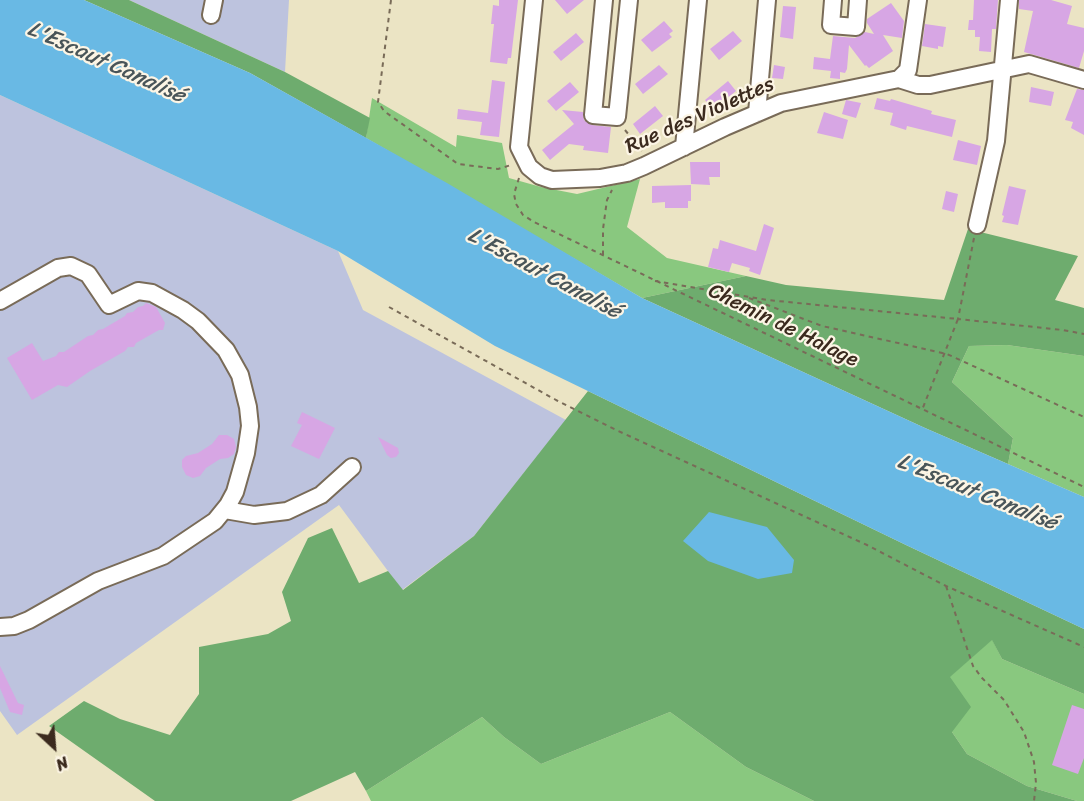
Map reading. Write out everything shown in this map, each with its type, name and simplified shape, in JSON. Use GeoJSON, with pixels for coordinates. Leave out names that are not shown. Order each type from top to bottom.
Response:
{"type":"FeatureCollection","features":[{"type":"Feature","properties":{"kind":"street"},"geometry":{"type":"LineString","coordinates":[[525,161],[519,150],[518,138],[534,0]]}},
{"type":"Feature","properties":{"kind":"street"},"geometry":{"type":"LineString","coordinates":[[604,0],[592,115],[617,117],[629,0]]}},
{"type":"Feature","properties":{"kind":"street"},"geometry":{"type":"LineString","coordinates":[[684,147],[698,0]]}},
{"type":"Feature","properties":{"kind":"street"},"geometry":{"type":"LineString","coordinates":[[757,112],[767,0]]}},
{"type":"Feature","properties":{"kind":"street"},"geometry":{"type":"LineString","coordinates":[[833,0],[831,25],[856,27],[858,0]]}},
{"type":"Feature","properties":{"kind":"street"},"geometry":{"type":"LineString","coordinates":[[899,79],[908,70],[918,0]]}},
{"type":"Feature","properties":{"kind":"street"},"geometry":{"type":"LineString","coordinates":[[977,225],[994,150],[1010,0]]}},
{"type":"Feature","properties":{"kind":"street"},"geometry":{"type":"LineString","coordinates":[[602,22],[627,24]]}},
{"type":"Feature","properties":{"kind":"street","name":"Rue des Violettes"},"geometry":{"type":"LineString","coordinates":[[525,161],[534,172],[552,180],[566,181],[615,176],[652,163],[757,112],[801,98],[899,79],[918,85],[930,85],[1003,69],[1034,65],[1084,81]]}},
{"type":"Feature","properties":{"kind":"street"},"geometry":{"type":"LineString","coordinates":[[596,85],[620,88]]}},
{"type":"Feature","properties":{"kind":"street"},"geometry":{"type":"LineString","coordinates":[[0,301],[58,268],[71,266],[88,274],[109,305],[130,294],[145,291],[183,310],[211,332],[226,350],[240,375],[250,416],[248,444],[241,475],[232,499],[215,521],[193,538],[163,556],[98,581],[21,624],[0,627]]}},
{"type":"Feature","properties":{"kind":"street"},"geometry":{"type":"LineString","coordinates":[[225,510],[254,515],[287,511],[321,495],[352,467]]}},
{"type":"Feature","properties":{"kind":"path"},"geometry":{"type":"LineString","coordinates":[[391,0],[378,102],[384,111],[458,164],[498,169],[525,161]]}},
{"type":"Feature","properties":{"kind":"path"},"geometry":{"type":"LineString","coordinates":[[617,117],[619,124],[652,163]]}},
{"type":"Feature","properties":{"kind":"path","name":"Chemin de Halage"},"geometry":{"type":"LineString","coordinates":[[525,161],[514,194],[519,209],[534,222],[1084,487]]}},
{"type":"Feature","properties":{"kind":"path"},"geometry":{"type":"LineString","coordinates":[[603,257],[603,229],[607,200],[615,176]]}},
{"type":"Feature","properties":{"kind":"path"},"geometry":{"type":"LineString","coordinates":[[922,410],[958,319],[977,225]]}},
{"type":"Feature","properties":{"kind":"path"},"geometry":{"type":"LineString","coordinates":[[652,280],[744,296],[1084,334]]}},
{"type":"Feature","properties":{"kind":"path"},"geometry":{"type":"LineString","coordinates":[[744,296],[822,326],[943,353],[1084,417]]}},
{"type":"Feature","properties":{"kind":"path"},"geometry":{"type":"LineString","coordinates":[[389,307],[570,407],[867,545],[946,586],[1084,647]]}},
{"type":"Feature","properties":{"kind":"path"},"geometry":{"type":"LineString","coordinates":[[946,586],[973,666],[1004,700],[1024,732],[1036,773],[1034,801]]}},
{"type":"Feature","properties":{"kind":"shaded area"},"geometry":{"type":"Polygon","coordinates":[[[129,0],[289,0],[285,72],[129,0]]]}},
{"type":"Feature","properties":{"kind":"shaded area"},"geometry":{"type":"Polygon","coordinates":[[[0,95],[338,251],[363,310],[566,420],[474,536],[402,590],[339,505],[17,735],[0,711],[0,95]]]}},
{"type":"Feature","properties":{"kind":"green space"},"geometry":{"type":"Polygon","coordinates":[[[84,0],[129,0],[285,72],[370,118],[366,138],[250,73],[84,0]]]}},
{"type":"Feature","properties":{"kind":"green space"},"geometry":{"type":"Polygon","coordinates":[[[372,98],[456,147],[457,135],[502,143],[509,178],[577,194],[640,179],[627,227],[667,258],[746,276],[642,298],[366,138],[372,98]]]}},
{"type":"Feature","properties":{"kind":"green space"},"geometry":{"type":"Polygon","coordinates":[[[968,229],[1078,256],[1055,300],[1084,308],[1084,356],[1007,345],[969,346],[952,382],[1013,438],[1008,464],[642,298],[746,276],[786,285],[944,300],[968,229]]]}},
{"type":"Feature","properties":{"kind":"green space"},"geometry":{"type":"Polygon","coordinates":[[[1007,345],[1084,356],[1084,497],[1008,464],[1013,438],[952,382],[969,346],[1007,345]]]}},
{"type":"Feature","properties":{"kind":"green space"},"geometry":{"type":"Polygon","coordinates":[[[588,391],[1084,629],[1084,694],[1002,659],[992,640],[950,677],[971,707],[952,732],[967,754],[1027,786],[1077,801],[814,801],[746,767],[670,712],[541,764],[504,737],[482,717],[366,791],[355,772],[291,801],[155,801],[49,726],[84,701],[120,719],[170,735],[199,694],[199,647],[268,634],[291,621],[282,592],[308,538],[332,528],[359,583],[388,571],[403,590],[474,536],[588,391]]]}},
{"type":"Feature","properties":{"kind":"green space"},"geometry":{"type":"Polygon","coordinates":[[[992,639],[1002,659],[1084,694],[1084,801],[1027,786],[967,754],[952,732],[949,677],[992,639]]]}},
{"type":"Feature","properties":{"kind":"green space"},"geometry":{"type":"Polygon","coordinates":[[[670,712],[746,767],[814,801],[371,801],[366,791],[482,717],[504,737],[541,764],[670,712]]]}},
{"type":"Feature","properties":{"kind":"water","name":"L'Escaut Canalisé"},"geometry":{"type":"Polygon","coordinates":[[[0,0],[84,0],[250,73],[447,183],[642,298],[925,428],[1084,497],[1084,629],[495,346],[338,251],[0,95],[0,0]]]}},
{"type":"Feature","properties":{"kind":"water"},"geometry":{"type":"Polygon","coordinates":[[[709,512],[767,527],[794,560],[792,573],[758,579],[708,561],[683,541],[709,512]]]}},
{"type":"Feature","properties":{"kind":"building"},"geometry":{"type":"Polygon","coordinates":[[[499,0],[518,0],[511,58],[508,58],[507,64],[490,62],[494,24],[491,24],[493,5],[499,6],[499,0]]]}},
{"type":"Feature","properties":{"kind":"building"},"geometry":{"type":"Polygon","coordinates":[[[555,0],[584,0],[567,14],[555,0]]]}},
{"type":"Feature","properties":{"kind":"building"},"geometry":{"type":"Polygon","coordinates":[[[974,0],[998,0],[996,29],[992,29],[991,52],[979,51],[980,37],[975,37],[975,30],[968,30],[969,20],[973,20],[974,0]]]}},
{"type":"Feature","properties":{"kind":"building"},"geometry":{"type":"Polygon","coordinates":[[[1019,0],[1051,0],[1072,6],[1067,24],[1084,28],[1084,51],[1079,68],[1024,52],[1033,11],[1019,9],[1019,0]]]}},
{"type":"Feature","properties":{"kind":"building"},"geometry":{"type":"Polygon","coordinates":[[[891,3],[904,21],[902,38],[883,35],[893,51],[869,68],[849,45],[847,69],[845,73],[840,72],[840,79],[830,78],[831,71],[813,69],[814,57],[830,59],[833,36],[855,38],[865,32],[874,34],[867,19],[891,3]]]}},
{"type":"Feature","properties":{"kind":"building"},"geometry":{"type":"Polygon","coordinates":[[[783,6],[796,7],[793,39],[780,37],[783,6]]]}},
{"type":"Feature","properties":{"kind":"building"},"geometry":{"type":"Polygon","coordinates":[[[664,21],[673,31],[669,34],[672,37],[652,52],[641,40],[664,21]]]}},
{"type":"Feature","properties":{"kind":"building"},"geometry":{"type":"Polygon","coordinates":[[[925,24],[946,27],[943,47],[938,46],[938,49],[922,46],[925,24]]]}},
{"type":"Feature","properties":{"kind":"building"},"geometry":{"type":"Polygon","coordinates":[[[733,31],[742,41],[719,60],[710,49],[733,31]]]}},
{"type":"Feature","properties":{"kind":"building"},"geometry":{"type":"Polygon","coordinates":[[[576,33],[584,42],[561,61],[553,52],[576,33]]]}},
{"type":"Feature","properties":{"kind":"building"},"geometry":{"type":"Polygon","coordinates":[[[659,65],[668,74],[643,94],[635,84],[659,65]]]}},
{"type":"Feature","properties":{"kind":"building"},"geometry":{"type":"Polygon","coordinates":[[[774,65],[785,67],[783,79],[772,78],[774,65]]]}},
{"type":"Feature","properties":{"kind":"building"},"geometry":{"type":"Polygon","coordinates":[[[492,80],[505,82],[499,137],[480,135],[482,122],[457,119],[458,109],[488,113],[492,80]]]}},
{"type":"Feature","properties":{"kind":"building"},"geometry":{"type":"Polygon","coordinates":[[[728,81],[736,91],[713,110],[705,100],[728,81]]]}},
{"type":"Feature","properties":{"kind":"building"},"geometry":{"type":"Polygon","coordinates":[[[570,82],[579,92],[556,111],[547,101],[570,82]]]}},
{"type":"Feature","properties":{"kind":"building"},"geometry":{"type":"Polygon","coordinates":[[[1031,87],[1054,92],[1051,106],[1029,102],[1031,87]]]}},
{"type":"Feature","properties":{"kind":"building"},"geometry":{"type":"Polygon","coordinates":[[[1077,89],[1084,90],[1084,135],[1071,128],[1073,122],[1065,120],[1077,89]]]}},
{"type":"Feature","properties":{"kind":"building"},"geometry":{"type":"Polygon","coordinates":[[[877,98],[890,101],[891,99],[932,111],[931,114],[956,120],[952,137],[907,126],[906,130],[890,125],[893,113],[874,109],[877,98]]]}},
{"type":"Feature","properties":{"kind":"building"},"geometry":{"type":"Polygon","coordinates":[[[846,100],[861,103],[856,118],[842,114],[846,100]]]}},
{"type":"Feature","properties":{"kind":"building"},"geometry":{"type":"Polygon","coordinates":[[[655,106],[663,116],[640,134],[633,124],[655,106]]]}},
{"type":"Feature","properties":{"kind":"building"},"geometry":{"type":"Polygon","coordinates":[[[562,110],[583,112],[584,120],[592,125],[611,127],[608,153],[583,150],[584,146],[569,144],[550,160],[542,150],[574,124],[562,110]]]}},
{"type":"Feature","properties":{"kind":"building"},"geometry":{"type":"Polygon","coordinates":[[[824,112],[848,120],[843,139],[817,133],[824,112]]]}},
{"type":"Feature","properties":{"kind":"building"},"geometry":{"type":"Polygon","coordinates":[[[958,140],[981,146],[977,165],[953,160],[958,140]]]}},
{"type":"Feature","properties":{"kind":"building"},"geometry":{"type":"Polygon","coordinates":[[[690,162],[720,162],[720,177],[709,177],[710,185],[691,184],[690,162]]]}},
{"type":"Feature","properties":{"kind":"building"},"geometry":{"type":"Polygon","coordinates":[[[691,185],[691,201],[688,201],[688,208],[665,208],[665,202],[652,203],[652,186],[691,185]]]}},
{"type":"Feature","properties":{"kind":"building"},"geometry":{"type":"Polygon","coordinates":[[[1009,186],[1026,190],[1018,225],[1002,222],[1009,186]]]}},
{"type":"Feature","properties":{"kind":"building"},"geometry":{"type":"Polygon","coordinates":[[[946,191],[958,194],[954,212],[942,209],[946,191]]]}},
{"type":"Feature","properties":{"kind":"building"},"geometry":{"type":"Polygon","coordinates":[[[764,224],[774,228],[760,275],[749,271],[750,268],[732,263],[729,272],[708,267],[713,248],[718,249],[720,240],[756,251],[764,224]]]}},
{"type":"Feature","properties":{"kind":"building"},"geometry":{"type":"Polygon","coordinates":[[[146,303],[156,307],[165,323],[163,330],[136,343],[134,347],[128,347],[67,387],[58,385],[32,400],[7,358],[32,343],[43,361],[56,356],[59,352],[64,352],[146,303]]]}},
{"type":"Feature","properties":{"kind":"building"},"geometry":{"type":"Polygon","coordinates":[[[302,412],[335,428],[319,459],[291,446],[302,425],[297,423],[302,412]]]}},
{"type":"Feature","properties":{"kind":"building"},"geometry":{"type":"Polygon","coordinates":[[[219,435],[227,435],[234,439],[236,447],[234,454],[206,468],[200,476],[193,478],[186,475],[182,467],[182,460],[212,444],[219,435]]]}},
{"type":"Feature","properties":{"kind":"building"},"geometry":{"type":"Polygon","coordinates":[[[378,437],[398,448],[399,453],[396,457],[391,458],[387,455],[378,437]]]}},
{"type":"Feature","properties":{"kind":"building"},"geometry":{"type":"Polygon","coordinates":[[[0,666],[18,703],[24,705],[22,715],[10,712],[0,688],[0,666]]]}},
{"type":"Feature","properties":{"kind":"building"},"geometry":{"type":"Polygon","coordinates":[[[1072,705],[1084,709],[1084,758],[1078,774],[1052,765],[1072,705]]]}}]}
